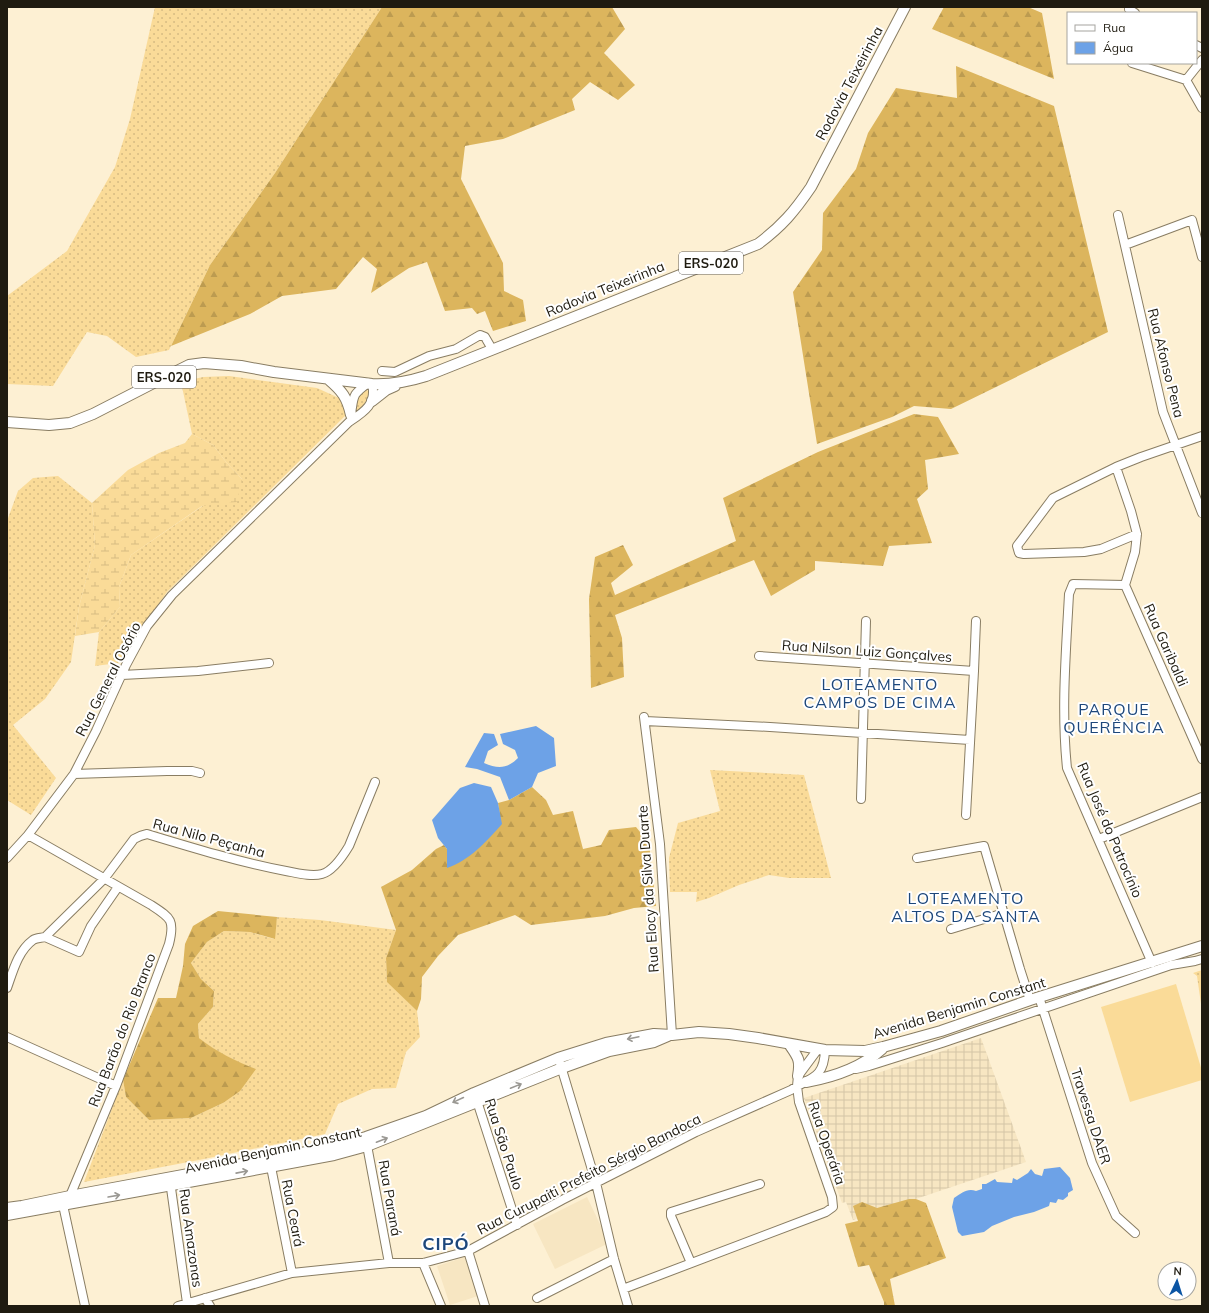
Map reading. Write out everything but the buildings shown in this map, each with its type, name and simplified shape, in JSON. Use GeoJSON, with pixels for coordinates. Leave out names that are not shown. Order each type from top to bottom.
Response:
{"type":"FeatureCollection","features":[{"type":"Feature","properties":{"kind":"main road","name":"Rodovia Teixeirinha"},"geometry":{"type":"LineString","coordinates":[[328,379],[383,385],[403,383],[426,376],[758,244],[776,231],[795,211],[811,188],[905,7]]}},
{"type":"Feature","properties":{"kind":"main road","name":"ERS-020"},"geometry":{"type":"LineString","coordinates":[[7,422],[49,425],[70,423],[93,414],[171,374],[189,366],[204,363],[241,366],[328,379]]}},
{"type":"Feature","properties":{"kind":"main road"},"geometry":{"type":"LineString","coordinates":[[328,379],[342,391],[346,398],[350,419]]}},
{"type":"Feature","properties":{"kind":"main road"},"geometry":{"type":"LineString","coordinates":[[372,400],[386,390],[403,383]]}},
{"type":"Feature","properties":{"kind":"main road","name":"Avenida Benjamin Constant"},"geometry":{"type":"LineString","coordinates":[[7,1215],[63,1205],[203,1172],[270,1162],[333,1147],[366,1142],[426,1116],[476,1098],[606,1043],[654,1034],[672,1035],[699,1032],[729,1034],[822,1049],[865,1051],[883,1048],[941,1031],[1035,999],[1202,946]]}},
{"type":"Feature","properties":{"kind":"main road"},"geometry":{"type":"LineString","coordinates":[[789,1044],[797,1056],[802,1079],[826,1078],[848,1071],[883,1048]]}},
{"type":"Feature","properties":{"kind":"main road"},"geometry":{"type":"LineString","coordinates":[[842,1051],[849,1062],[848,1071]]}},
{"type":"Feature","properties":{"kind":"main road","name":"Avenida Benjamin Constant"},"geometry":{"type":"LineString","coordinates":[[7,1208],[70,1196],[170,1181]]}},
{"type":"Feature","properties":{"kind":"street"},"geometry":{"type":"LineString","coordinates":[[1186,80],[1202,60]]}},
{"type":"Feature","properties":{"kind":"street"},"geometry":{"type":"LineString","coordinates":[[1135,64],[1186,80],[1202,108]]}},
{"type":"Feature","properties":{"kind":"street","name":"Rua Afonso Pena"},"geometry":{"type":"LineString","coordinates":[[1118,215],[1163,412],[1202,513]]}},
{"type":"Feature","properties":{"kind":"street"},"geometry":{"type":"LineString","coordinates":[[1125,245],[1192,220],[1202,257]]}},
{"type":"Feature","properties":{"kind":"street"},"geometry":{"type":"LineString","coordinates":[[382,371],[395,372],[429,356],[456,349],[480,335],[485,337],[492,349]]}},
{"type":"Feature","properties":{"kind":"street"},"geometry":{"type":"LineString","coordinates":[[456,349],[464,361]]}},
{"type":"Feature","properties":{"kind":"street"},"geometry":{"type":"LineString","coordinates":[[403,368],[403,383]]}},
{"type":"Feature","properties":{"kind":"street"},"geometry":{"type":"LineString","coordinates":[[350,419],[354,395],[357,391],[370,384],[374,391],[372,400]]}},
{"type":"Feature","properties":{"kind":"street","name":"Rua General Osório"},"geometry":{"type":"LineString","coordinates":[[7,858],[28,835],[74,774],[96,731],[126,665],[147,626],[172,595],[350,419],[358,416],[372,400]]}},
{"type":"Feature","properties":{"kind":"street"},"geometry":{"type":"LineString","coordinates":[[1137,534],[1101,549],[1084,552],[1024,554],[1019,553],[1017,546],[1053,498],[1116,467],[1175,444],[1202,436]]}},
{"type":"Feature","properties":{"kind":"street"},"geometry":{"type":"LineString","coordinates":[[1116,467],[1137,534],[1135,552],[1125,585]]}},
{"type":"Feature","properties":{"kind":"street","name":"Rua José do Patrocínio"},"geometry":{"type":"LineString","coordinates":[[1125,585],[1073,584],[1069,594],[1064,697],[1065,748],[1067,768],[1152,963]]}},
{"type":"Feature","properties":{"kind":"street","name":"Rua Garibaldi"},"geometry":{"type":"LineString","coordinates":[[1125,585],[1202,759]]}},
{"type":"Feature","properties":{"kind":"street"},"geometry":{"type":"LineString","coordinates":[[861,799],[866,621]]}},
{"type":"Feature","properties":{"kind":"street"},"geometry":{"type":"LineString","coordinates":[[966,815],[976,621]]}},
{"type":"Feature","properties":{"kind":"street","name":"Rua Nilson Luiz Gonçalves"},"geometry":{"type":"LineString","coordinates":[[759,656],[974,671]]}},
{"type":"Feature","properties":{"kind":"street"},"geometry":{"type":"LineString","coordinates":[[122,675],[198,671],[269,664]]}},
{"type":"Feature","properties":{"kind":"street","name":"Rua Elocy da Silva Duarte"},"geometry":{"type":"LineString","coordinates":[[672,1035],[660,844],[648,755],[645,719],[862,733]]}},
{"type":"Feature","properties":{"kind":"street"},"geometry":{"type":"LineString","coordinates":[[862,733],[970,740]]}},
{"type":"Feature","properties":{"kind":"street"},"geometry":{"type":"LineString","coordinates":[[74,774],[167,771],[192,771],[200,773]]}},
{"type":"Feature","properties":{"kind":"street","name":"Rua Nilo Peçanha"},"geometry":{"type":"LineString","coordinates":[[7,988],[16,962],[21,953],[34,939],[45,937],[104,879],[134,838],[148,834],[219,855],[268,867],[314,875],[323,874],[330,870],[345,853],[349,846],[375,782]]}},
{"type":"Feature","properties":{"kind":"street"},"geometry":{"type":"LineString","coordinates":[[1099,839],[1202,797]]}},
{"type":"Feature","properties":{"kind":"street","name":"Rua Barão do Rio Branco"},"geometry":{"type":"LineString","coordinates":[[28,835],[118,887],[151,904],[169,918],[173,930],[116,1086],[70,1196],[63,1205]]}},
{"type":"Feature","properties":{"kind":"street","name":"Travessa DAER"},"geometry":{"type":"LineString","coordinates":[[917,858],[984,846],[1020,969],[1035,999],[1043,1008],[1092,1163],[1116,1216],[1134,1233]]}},
{"type":"Feature","properties":{"kind":"street"},"geometry":{"type":"LineString","coordinates":[[45,937],[79,952],[91,926],[118,887]]}},
{"type":"Feature","properties":{"kind":"street"},"geometry":{"type":"LineString","coordinates":[[951,928],[1004,912]]}},
{"type":"Feature","properties":{"kind":"street"},"geometry":{"type":"LineString","coordinates":[[1185,952],[1200,962]]}},
{"type":"Feature","properties":{"kind":"street","name":"Avenida Benjamin Constant"},"geometry":{"type":"LineString","coordinates":[[848,1071],[935,1045],[1171,965],[1200,962]]}},
{"type":"Feature","properties":{"kind":"street"},"geometry":{"type":"LineString","coordinates":[[7,1038],[116,1086]]}},
{"type":"Feature","properties":{"kind":"street"},"geometry":{"type":"LineString","coordinates":[[802,1079],[822,1049]]}},
{"type":"Feature","properties":{"kind":"street"},"geometry":{"type":"LineString","coordinates":[[802,1079],[817,1075],[823,1063],[822,1049]]}},
{"type":"Feature","properties":{"kind":"street"},"geometry":{"type":"LineString","coordinates":[[560,1063],[596,1183],[614,1259],[628,1306]]}},
{"type":"Feature","properties":{"kind":"street","name":"Rua Operária"},"geometry":{"type":"LineString","coordinates":[[691,1263],[826,1212],[834,1207],[832,1197],[799,1102],[797,1086],[802,1079]]}},
{"type":"Feature","properties":{"kind":"street","name":"Rua Curupaiti Prefeito Sérgio Bandoca"},"geometry":{"type":"LineString","coordinates":[[181,1305],[292,1273],[389,1263],[423,1263],[468,1252],[562,1200],[696,1132],[797,1086]]}},
{"type":"Feature","properties":{"kind":"street","name":"Rua São Paulo"},"geometry":{"type":"LineString","coordinates":[[476,1098],[516,1225]]}},
{"type":"Feature","properties":{"kind":"street","name":"Rua Paraná"},"geometry":{"type":"LineString","coordinates":[[366,1142],[389,1263]]}},
{"type":"Feature","properties":{"kind":"street","name":"Rua Ceará"},"geometry":{"type":"LineString","coordinates":[[270,1162],[292,1273]]}},
{"type":"Feature","properties":{"kind":"street","name":"Rua Amazonas"},"geometry":{"type":"LineString","coordinates":[[170,1181],[181,1305]]}},
{"type":"Feature","properties":{"kind":"street"},"geometry":{"type":"LineString","coordinates":[[623,1289],[691,1263],[670,1216],[672,1212],[760,1184]]}},
{"type":"Feature","properties":{"kind":"street"},"geometry":{"type":"LineString","coordinates":[[63,1205],[86,1306]]}},
{"type":"Feature","properties":{"kind":"street"},"geometry":{"type":"LineString","coordinates":[[468,1252],[485,1306]]}},
{"type":"Feature","properties":{"kind":"street"},"geometry":{"type":"LineString","coordinates":[[537,1298],[614,1259]]}},
{"type":"Feature","properties":{"kind":"street"},"geometry":{"type":"LineString","coordinates":[[423,1263],[441,1306]]}},
{"type":"Feature","properties":{"kind":"street"},"geometry":{"type":"LineString","coordinates":[[205,1298],[210,1306]]}},
{"type":"Feature","properties":{"kind":"shaded area"},"geometry":{"type":"Polygon","coordinates":[[[981,1038],[1026,1162],[853,1220],[846,1202],[842,1203],[804,1098],[981,1038]]]}},
{"type":"Feature","properties":{"kind":"shaded area"},"geometry":{"type":"Polygon","coordinates":[[[587,1197],[609,1243],[555,1269],[533,1224],[587,1197]]]}},
{"type":"Feature","properties":{"kind":"shaded area"},"geometry":{"type":"Polygon","coordinates":[[[465,1257],[478,1296],[450,1305],[437,1266],[465,1257]]]}},
{"type":"Feature","properties":{"kind":"green space"},"geometry":{"type":"Polygon","coordinates":[[[155,7],[382,7],[275,173],[210,265],[169,350],[136,357],[107,336],[87,332],[53,386],[7,384],[7,296],[67,251],[115,167],[130,119],[155,7]]]}},
{"type":"Feature","properties":{"kind":"green space"},"geometry":{"type":"Polygon","coordinates":[[[382,7],[612,7],[625,29],[604,53],[635,85],[618,100],[590,82],[572,99],[575,110],[503,139],[465,146],[461,179],[503,263],[504,291],[523,300],[526,321],[493,331],[485,311],[477,314],[472,308],[445,311],[427,262],[409,268],[371,293],[377,269],[363,257],[336,289],[282,296],[250,314],[171,346],[210,265],[275,173],[382,7]]]}},
{"type":"Feature","properties":{"kind":"green space"},"geometry":{"type":"Polygon","coordinates":[[[944,7],[1028,7],[1042,13],[1054,79],[932,29],[944,7]]]}},
{"type":"Feature","properties":{"kind":"green space"},"geometry":{"type":"Polygon","coordinates":[[[956,66],[1054,106],[1108,332],[951,409],[914,406],[892,417],[817,444],[793,292],[822,250],[823,213],[856,169],[868,133],[896,88],[957,98],[956,66]]]}},
{"type":"Feature","properties":{"kind":"green space"},"geometry":{"type":"Polygon","coordinates":[[[229,376],[317,388],[339,398],[345,405],[347,414],[167,592],[118,663],[95,666],[99,632],[120,607],[119,587],[131,555],[242,479],[213,445],[192,434],[181,382],[203,377],[229,376]]]}},
{"type":"Feature","properties":{"kind":"green space"},"geometry":{"type":"Polygon","coordinates":[[[367,390],[370,392],[368,398],[356,413],[358,395],[367,390]]]}},
{"type":"Feature","properties":{"kind":"green space"},"geometry":{"type":"Polygon","coordinates":[[[914,414],[938,417],[959,454],[925,460],[928,489],[917,499],[932,543],[889,546],[883,566],[815,561],[815,570],[771,596],[754,560],[615,615],[622,638],[624,677],[591,688],[589,599],[595,557],[623,545],[633,565],[611,583],[615,595],[736,541],[723,498],[818,452],[914,414]]]}},
{"type":"Feature","properties":{"kind":"green space"},"geometry":{"type":"Polygon","coordinates":[[[192,434],[213,445],[242,479],[237,502],[202,506],[131,555],[119,587],[120,607],[99,632],[75,636],[79,607],[95,545],[92,503],[128,470],[159,453],[185,443],[192,434]]]}},
{"type":"Feature","properties":{"kind":"green space"},"geometry":{"type":"Polygon","coordinates":[[[58,476],[92,503],[95,545],[79,607],[71,662],[45,699],[13,725],[56,778],[31,815],[7,800],[7,521],[18,491],[33,478],[58,476]]]}},
{"type":"Feature","properties":{"kind":"green space"},"geometry":{"type":"Polygon","coordinates":[[[710,770],[804,775],[831,878],[789,878],[769,875],[696,902],[697,892],[670,892],[669,858],[678,823],[720,811],[710,770]]]}},
{"type":"Feature","properties":{"kind":"green space"},"geometry":{"type":"Polygon","coordinates":[[[532,787],[546,800],[553,815],[573,811],[583,849],[601,845],[609,830],[636,827],[649,843],[656,906],[634,908],[605,916],[531,925],[515,915],[458,935],[438,956],[422,977],[421,999],[417,1011],[387,982],[386,958],[396,930],[381,887],[412,870],[436,849],[444,845],[447,849],[447,867],[462,860],[476,849],[501,824],[498,803],[509,800],[532,787]]]}},
{"type":"Feature","properties":{"kind":"green space"},"geometry":{"type":"Polygon","coordinates":[[[218,911],[277,917],[275,939],[250,932],[224,931],[207,942],[191,963],[201,979],[214,991],[213,1007],[198,1024],[199,1038],[226,1056],[256,1069],[240,1091],[223,1103],[191,1118],[149,1120],[126,1097],[123,1080],[158,998],[176,998],[183,966],[185,944],[193,926],[218,911]]]}},
{"type":"Feature","properties":{"kind":"green space"},"geometry":{"type":"Polygon","coordinates":[[[277,917],[320,920],[396,930],[386,958],[387,981],[417,1011],[420,1037],[406,1052],[396,1088],[372,1089],[338,1104],[325,1134],[84,1182],[123,1080],[126,1097],[149,1120],[191,1118],[223,1103],[255,1069],[226,1056],[199,1038],[198,1024],[213,1007],[214,991],[201,979],[191,963],[207,942],[224,931],[250,932],[274,939],[277,917]]]}},
{"type":"Feature","properties":{"kind":"green space"},"geometry":{"type":"Polygon","coordinates":[[[1202,970],[1202,1011],[1197,976],[1193,973],[1202,970]]]}},
{"type":"Feature","properties":{"kind":"green space"},"geometry":{"type":"Polygon","coordinates":[[[1176,984],[1202,1071],[1202,1080],[1130,1102],[1101,1007],[1176,984]]]}},
{"type":"Feature","properties":{"kind":"green space"},"geometry":{"type":"Polygon","coordinates":[[[909,1199],[916,1199],[926,1203],[946,1258],[890,1279],[895,1306],[884,1306],[884,1302],[869,1265],[858,1267],[845,1224],[858,1221],[853,1206],[862,1202],[877,1208],[909,1199]]]}},
{"type":"Feature","properties":{"kind":"water"},"geometry":{"type":"Polygon","coordinates":[[[536,726],[554,738],[556,766],[538,773],[532,787],[509,800],[500,777],[477,769],[465,767],[484,733],[494,734],[498,745],[488,751],[484,763],[502,767],[514,762],[518,758],[515,750],[503,744],[500,734],[536,726]]]}},
{"type":"Feature","properties":{"kind":"water"},"geometry":{"type":"Polygon","coordinates":[[[474,783],[491,787],[498,803],[502,824],[484,844],[463,861],[447,868],[447,849],[438,838],[432,820],[460,788],[474,783]]]}},
{"type":"Feature","properties":{"kind":"water"},"geometry":{"type":"Polygon","coordinates":[[[1060,1167],[1070,1178],[1073,1190],[1068,1193],[1068,1196],[1063,1200],[1058,1199],[1056,1203],[1050,1202],[1049,1206],[1034,1212],[1014,1217],[992,1226],[984,1232],[962,1236],[958,1232],[952,1207],[954,1198],[960,1194],[967,1191],[982,1189],[982,1184],[986,1184],[995,1179],[997,1182],[1012,1183],[1013,1178],[1017,1180],[1028,1173],[1031,1169],[1035,1174],[1042,1176],[1044,1169],[1060,1167]]]}},
{"type":"Feature","properties":{"kind":"district","name":"LOTEAMENTO CAMPOS DE CIMA"},"geometry":{"type":"Point","coordinates":[880,693]}},
{"type":"Feature","properties":{"kind":"district","name":"PARQUE QUERÊNCIA"},"geometry":{"type":"Point","coordinates":[1114,718]}},
{"type":"Feature","properties":{"kind":"district","name":"LOTEAMENTO ALTOS DA SANTA"},"geometry":{"type":"Point","coordinates":[966,907]}},
{"type":"Feature","properties":{"kind":"district","name":"CIPÓ"},"geometry":{"type":"Point","coordinates":[446,1243]}}]}
